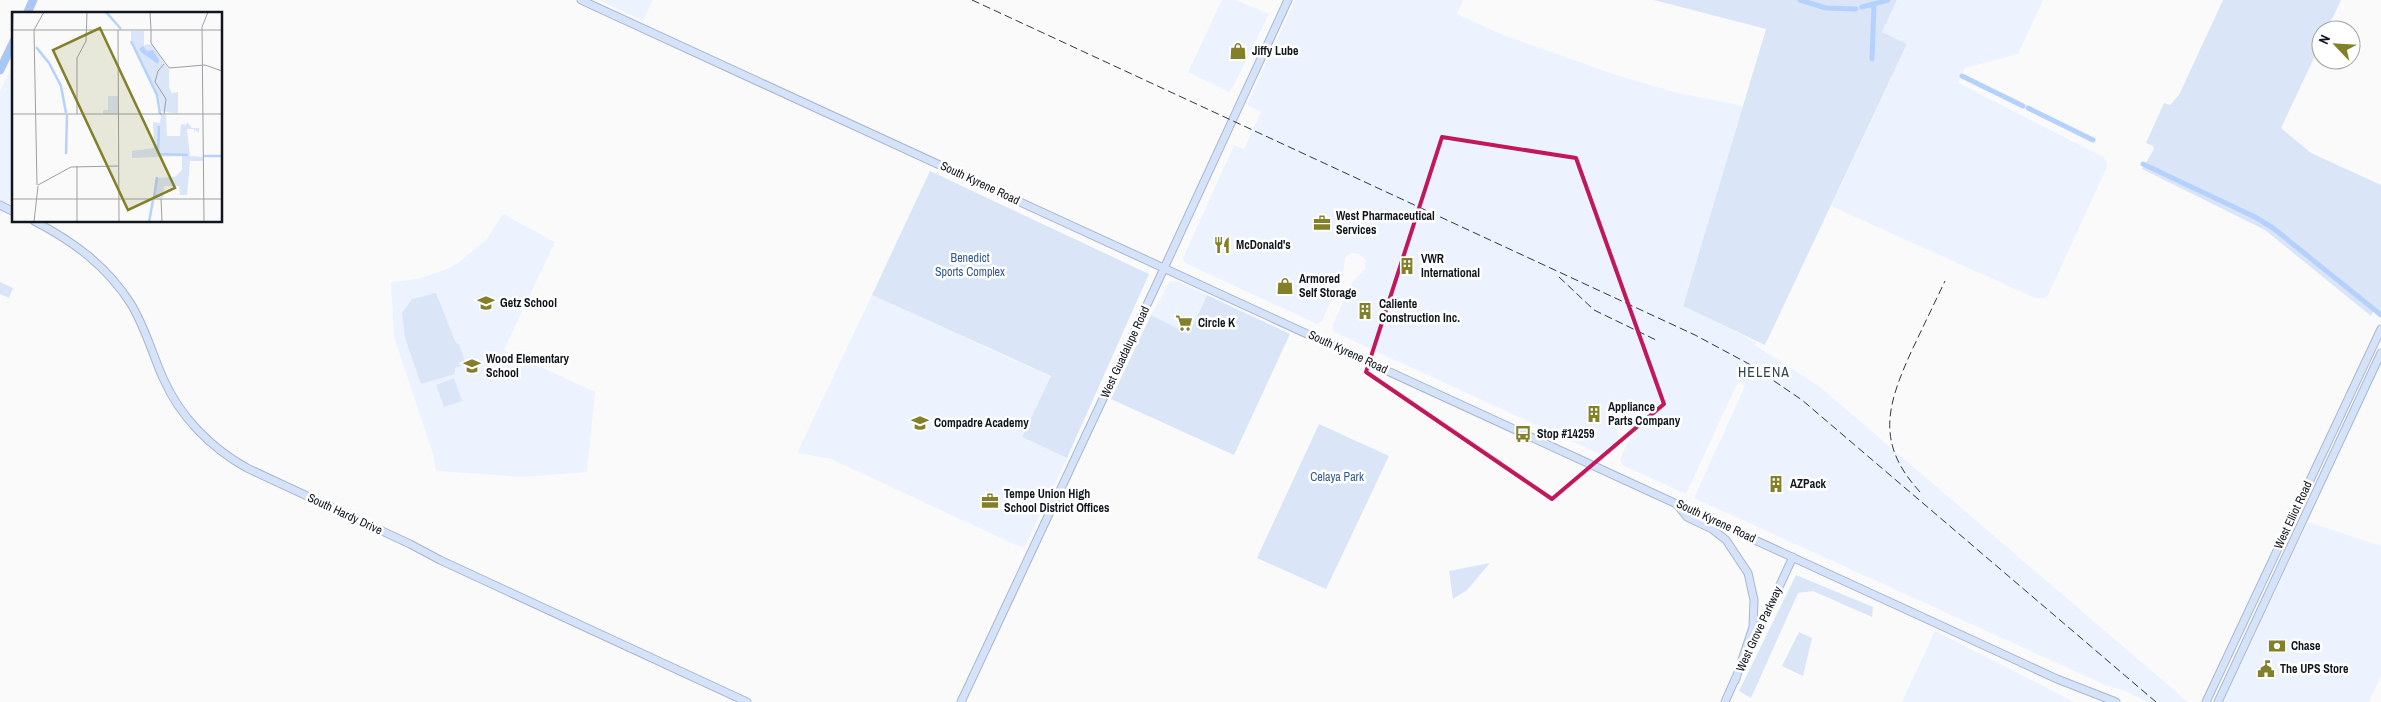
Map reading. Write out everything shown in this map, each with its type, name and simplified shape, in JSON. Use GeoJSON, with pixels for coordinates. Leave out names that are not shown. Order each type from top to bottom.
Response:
{"type":"FeatureCollection","features":[{"type":"Feature","properties":{"kind":"main road"},"geometry":{"type":"LineString","coordinates":[[28,12],[33,0]]}},
{"type":"Feature","properties":{"kind":"main road","name":"South Kyrene Road"},"geometry":{"type":"LineString","coordinates":[[581,0],[2057,679],[2116,702]]}},
{"type":"Feature","properties":{"kind":"main road","name":"West Guadalupe Road"},"geometry":{"type":"LineString","coordinates":[[960,702],[1165,268],[1288,0]]}},
{"type":"Feature","properties":{"kind":"main road"},"geometry":{"type":"LineString","coordinates":[[0,70],[12,45]]}},
{"type":"Feature","properties":{"kind":"main road"},"geometry":{"type":"LineString","coordinates":[[0,205],[12,211]]}},
{"type":"Feature","properties":{"kind":"main road","name":"South Hardy Drive"},"geometry":{"type":"LineString","coordinates":[[36,222],[73,242],[110,276],[138,317],[171,395],[198,430],[228,457],[247,468],[410,544],[440,560],[748,702]]}},
{"type":"Feature","properties":{"kind":"main road","name":"West Elliot Road"},"geometry":{"type":"LineString","coordinates":[[2206,702],[2381,329]]}},
{"type":"Feature","properties":{"kind":"main road","name":"West Elliot Road"},"geometry":{"type":"LineString","coordinates":[[2218,702],[2381,353]]}},
{"type":"Feature","properties":{"kind":"main road"},"geometry":{"type":"LineString","coordinates":[[1674,502],[1687,517],[1712,529],[1726,540],[1737,553],[1748,573],[1754,600],[1753,627],[1735,681]]}},
{"type":"Feature","properties":{"kind":"main road","name":"West Grove Parkway"},"geometry":{"type":"LineString","coordinates":[[1725,702],[1793,557]]}},
{"type":"Feature","properties":{"kind":"highlighted area"},"geometry":{"type":"Polygon","coordinates":[[[1442,137],[1576,158],[1664,404],[1552,499],[1366,372],[1442,137]]]}},
{"type":"Feature","properties":{"kind":"shaded area"},"geometry":{"type":"Polygon","coordinates":[[[599,0],[653,0],[643,21],[599,0]]]}},
{"type":"Feature","properties":{"kind":"shaded area"},"geometry":{"type":"Polygon","coordinates":[[[1222,0],[1236,0],[1269,14],[1229,92],[1188,72],[1222,0]]]}},
{"type":"Feature","properties":{"kind":"shaded area"},"geometry":{"type":"Polygon","coordinates":[[[1295,0],[1463,0],[1457,14],[1501,34],[1613,74],[1673,92],[1743,106],[1683,305],[1756,342],[1755,345],[1820,387],[2188,702],[2148,702],[2125,691],[2103,684],[1694,498],[1745,386],[1738,382],[1686,494],[1622,465],[1620,459],[1628,442],[1640,430],[1640,421],[1635,415],[1627,414],[1620,418],[1617,424],[1618,437],[1610,454],[1604,456],[1334,332],[1332,326],[1353,281],[1365,269],[1366,260],[1359,254],[1351,253],[1345,258],[1343,275],[1322,321],[1317,324],[1185,263],[1183,258],[1234,145],[1244,149],[1261,112],[1247,105],[1295,0]]]}},
{"type":"Feature","properties":{"kind":"shaded area"},"geometry":{"type":"Polygon","coordinates":[[[1897,0],[2043,0],[2018,54],[1965,68],[1958,83],[2103,157],[2107,162],[2107,167],[2048,295],[2044,298],[2035,298],[1831,206],[1907,45],[1882,32],[1897,0]]]}},
{"type":"Feature","properties":{"kind":"shaded area"},"geometry":{"type":"Polygon","coordinates":[[[12,66],[12,203],[8,201],[0,217],[0,91],[12,66]]]}},
{"type":"Feature","properties":{"kind":"shaded area","name":"Wood Elementary School"},"geometry":{"type":"Polygon","coordinates":[[[503,214],[555,242],[504,350],[595,392],[587,472],[523,477],[436,471],[433,454],[394,337],[391,282],[418,279],[445,270],[458,263],[487,239],[503,214]]]}},
{"type":"Feature","properties":{"kind":"shaded area"},"geometry":{"type":"Polygon","coordinates":[[[1170,281],[1176,281],[1207,295],[1189,334],[1151,315],[1170,281]]]}},
{"type":"Feature","properties":{"kind":"shaded area","name":"Compadre Academy"},"geometry":{"type":"Polygon","coordinates":[[[872,295],[1051,377],[1022,437],[1067,458],[1025,546],[1020,547],[831,459],[797,453],[872,295]]]}},
{"type":"Feature","properties":{"kind":"shaded area"},"geometry":{"type":"Polygon","coordinates":[[[2308,522],[2381,546],[2381,676],[2369,702],[2223,702],[2308,522]]]}},
{"type":"Feature","properties":{"kind":"shaded area"},"geometry":{"type":"Polygon","coordinates":[[[1935,631],[2074,702],[1902,702],[1935,631]]]}},
{"type":"Feature","properties":{"kind":"green space"},"geometry":{"type":"Polygon","coordinates":[[[1654,0],[1897,0],[1882,32],[1907,44],[1765,345],[1683,306],[1766,29],[1654,0]]]}},
{"type":"Feature","properties":{"kind":"green space"},"geometry":{"type":"Polygon","coordinates":[[[2223,0],[2341,0],[2332,20],[2311,20],[2311,64],[2281,128],[2311,153],[2381,185],[2381,313],[2375,308],[2371,316],[2265,230],[2142,169],[2154,149],[2153,146],[2146,143],[2164,103],[2170,105],[2179,95],[2223,0]]]}},
{"type":"Feature","properties":{"kind":"green space","name":"Benedict Sports Complex"},"geometry":{"type":"Polygon","coordinates":[[[930,171],[1149,274],[1067,458],[1022,437],[1051,376],[872,295],[930,171]]]}},
{"type":"Feature","properties":{"kind":"green space"},"geometry":{"type":"Polygon","coordinates":[[[0,282],[13,288],[9,298],[0,294],[0,282]]]}},
{"type":"Feature","properties":{"kind":"green space"},"geometry":{"type":"Polygon","coordinates":[[[436,293],[466,364],[455,368],[455,374],[421,384],[405,338],[402,313],[412,299],[436,293]]]}},
{"type":"Feature","properties":{"kind":"green space"},"geometry":{"type":"Polygon","coordinates":[[[1207,295],[1290,334],[1234,455],[1111,399],[1151,315],[1189,334],[1207,295]]]}},
{"type":"Feature","properties":{"kind":"green space"},"geometry":{"type":"Polygon","coordinates":[[[454,378],[462,401],[444,407],[436,385],[454,378]]]}},
{"type":"Feature","properties":{"kind":"green space","name":"Celaya Park"},"geometry":{"type":"Polygon","coordinates":[[[1319,424],[1389,456],[1326,589],[1257,558],[1319,424]]]}},
{"type":"Feature","properties":{"kind":"green space"},"geometry":{"type":"Polygon","coordinates":[[[1490,563],[1467,590],[1453,599],[1449,571],[1490,563]]]}},
{"type":"Feature","properties":{"kind":"green space"},"geometry":{"type":"Polygon","coordinates":[[[1796,575],[1873,607],[1872,617],[1813,591],[1798,593],[1751,698],[1739,691],[1796,575]]]}},
{"type":"Feature","properties":{"kind":"green space"},"geometry":{"type":"Polygon","coordinates":[[[1799,632],[1812,638],[1803,676],[1782,666],[1799,632]]]}},
{"type":"Feature","properties":{"kind":"waterway"},"geometry":{"type":"LineString","coordinates":[[1800,0],[1826,8],[1856,9]]}},
{"type":"Feature","properties":{"kind":"waterway"},"geometry":{"type":"LineString","coordinates":[[1862,7],[1888,0]]}},
{"type":"Feature","properties":{"kind":"waterway"},"geometry":{"type":"LineString","coordinates":[[1872,59],[1874,5]]}},
{"type":"Feature","properties":{"kind":"waterway"},"geometry":{"type":"LineString","coordinates":[[1962,76],[2023,106]]}},
{"type":"Feature","properties":{"kind":"waterway"},"geometry":{"type":"LineString","coordinates":[[2028,108],[2093,140]]}},
{"type":"Feature","properties":{"kind":"waterway"},"geometry":{"type":"LineString","coordinates":[[2143,164],[2255,217],[2273,228],[2381,315]]}},
{"type":"Feature","properties":{"kind":"railway"},"geometry":{"type":"LineString","coordinates":[[972,0],[1695,335],[1749,364],[1802,400],[2156,702]]}},
{"type":"Feature","properties":{"kind":"railway"},"geometry":{"type":"LineString","coordinates":[[1559,277],[1594,310],[1656,340]]}},
{"type":"Feature","properties":{"kind":"railway"},"geometry":{"type":"LineString","coordinates":[[1920,492],[1896,457],[1891,440],[1892,406],[1903,370],[1945,281]]}},
{"type":"Feature","properties":{"kind":"place","name":"Jiffy Lube"},"geometry":{"type":"Point","coordinates":[1238,51]}},
{"type":"Feature","properties":{"kind":"place","name":"West Pharmaceutical Services"},"geometry":{"type":"Point","coordinates":[1322,223]}},
{"type":"Feature","properties":{"kind":"place","name":"McDonald's"},"geometry":{"type":"Point","coordinates":[1222,245]}},
{"type":"Feature","properties":{"kind":"place","name":"VWR International"},"geometry":{"type":"Point","coordinates":[1407,266]}},
{"type":"Feature","properties":{"kind":"place","name":"Armored Self Storage"},"geometry":{"type":"Point","coordinates":[1285,286]}},
{"type":"Feature","properties":{"kind":"place","name":"Getz School"},"geometry":{"type":"Point","coordinates":[486,303]}},
{"type":"Feature","properties":{"kind":"place","name":"Caliente Construction Inc."},"geometry":{"type":"Point","coordinates":[1365,311]}},
{"type":"Feature","properties":{"kind":"place","name":"Circle K"},"geometry":{"type":"Point","coordinates":[1184,323]}},
{"type":"Feature","properties":{"kind":"place","name":"Wood Elementary School"},"geometry":{"type":"Point","coordinates":[472,366]}},
{"type":"Feature","properties":{"kind":"place","name":"Appliance Parts Company"},"geometry":{"type":"Point","coordinates":[1594,414]}},
{"type":"Feature","properties":{"kind":"place","name":"Compadre Academy"},"geometry":{"type":"Point","coordinates":[920,423]}},
{"type":"Feature","properties":{"kind":"place","name":"Stop #14259"},"geometry":{"type":"Point","coordinates":[1523,434]}},
{"type":"Feature","properties":{"kind":"place","name":"AZPack"},"geometry":{"type":"Point","coordinates":[1776,484]}},
{"type":"Feature","properties":{"kind":"place","name":"Tempe Union High School District Offices"},"geometry":{"type":"Point","coordinates":[990,501]}},
{"type":"Feature","properties":{"kind":"place","name":"Chase"},"geometry":{"type":"Point","coordinates":[2277,646]}},
{"type":"Feature","properties":{"kind":"place","name":"The UPS Store"},"geometry":{"type":"Point","coordinates":[2266,669]}},
{"type":"Feature","properties":{"kind":"district","name":"HELENA"},"geometry":{"type":"Point","coordinates":[1764,372]}}]}
